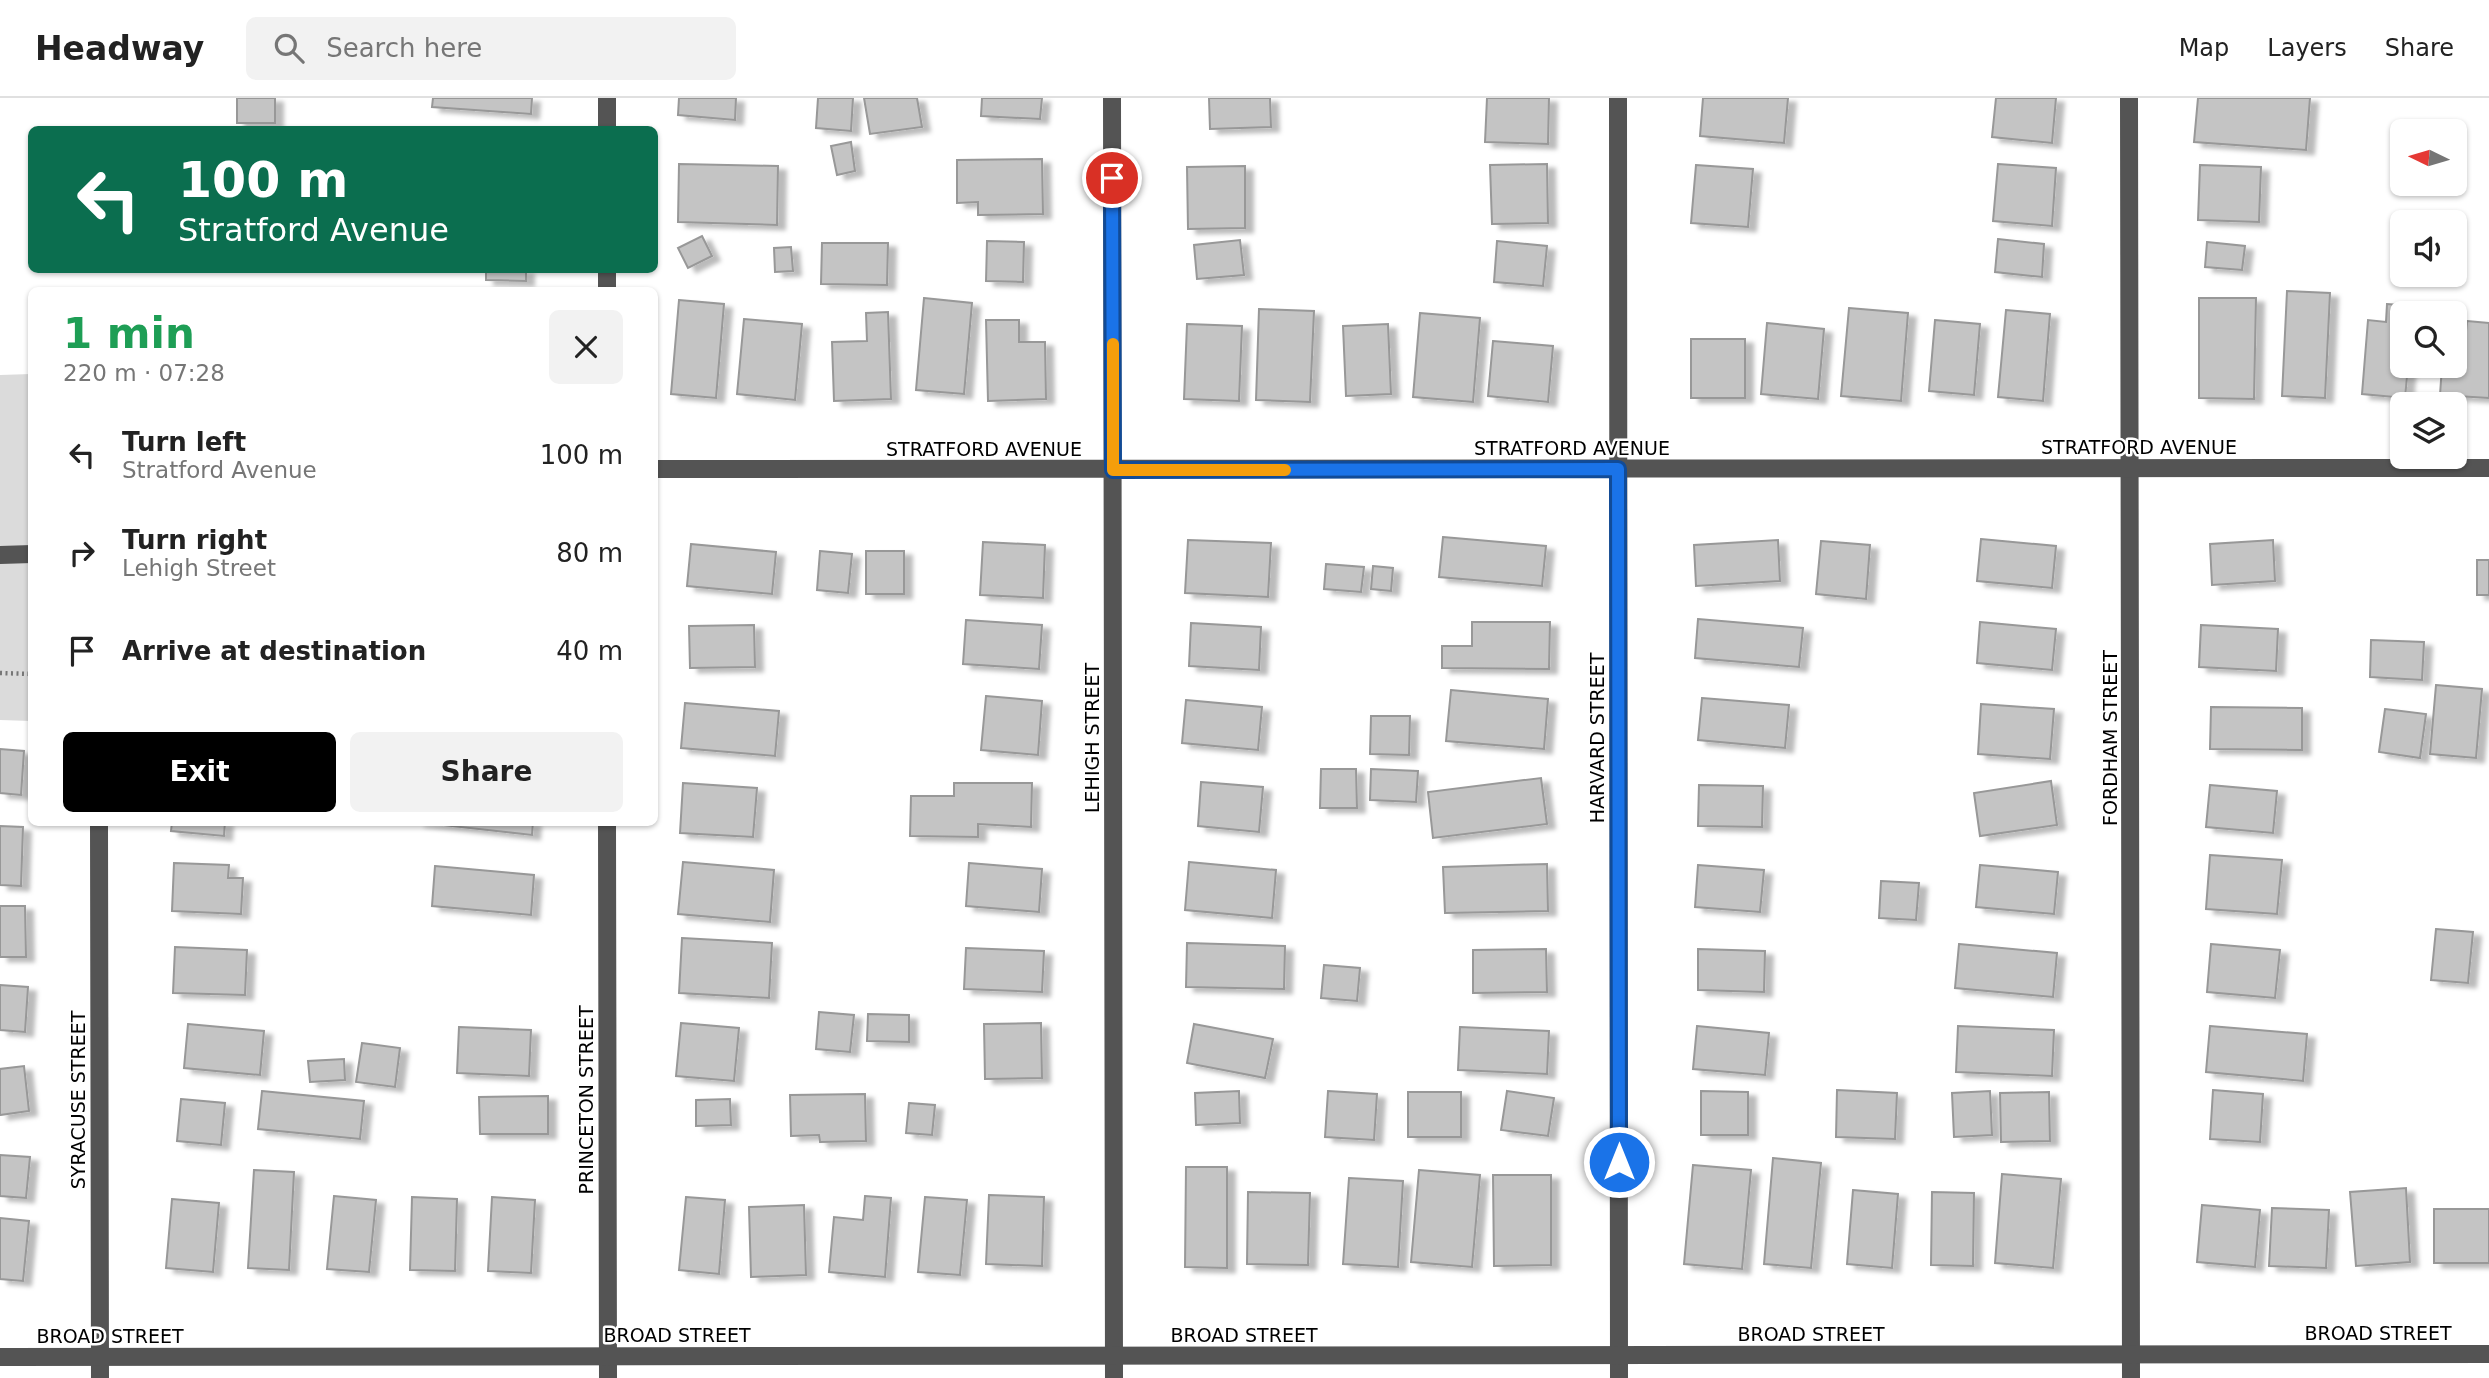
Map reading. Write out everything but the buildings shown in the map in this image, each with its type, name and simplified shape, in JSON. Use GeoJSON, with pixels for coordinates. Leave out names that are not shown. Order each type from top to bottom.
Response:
{"type":"FeatureCollection","features":[{"type":"Feature","properties":{"kind":"street"},"geometry":{"type":"LineString","coordinates":[[607,98],[607,126]]}},
{"type":"Feature","properties":{"kind":"street","name":"LEHIGH STREET"},"geometry":{"type":"LineString","coordinates":[[1112,98],[1114,1378]]}},
{"type":"Feature","properties":{"kind":"street","name":"HARVARD STREET"},"geometry":{"type":"LineString","coordinates":[[1618,98],[1619,1378]]}},
{"type":"Feature","properties":{"kind":"street","name":"FORDHAM STREET"},"geometry":{"type":"LineString","coordinates":[[2129,98],[2131,1378]]}},
{"type":"Feature","properties":{"kind":"street","name":"STRATFORD AVENUE"},"geometry":{"type":"LineString","coordinates":[[658,469],[2489,468]]}},
{"type":"Feature","properties":{"kind":"street"},"geometry":{"type":"LineString","coordinates":[[0,555],[28,554]]}},
{"type":"Feature","properties":{"kind":"street","name":"SYRACUSE STREET"},"geometry":{"type":"LineString","coordinates":[[99,826],[100,1378]]}},
{"type":"Feature","properties":{"kind":"street","name":"PRINCETON STREET"},"geometry":{"type":"LineString","coordinates":[[607,826],[608,1378]]}},
{"type":"Feature","properties":{"kind":"street","name":"BROAD STREET"},"geometry":{"type":"LineString","coordinates":[[0,1357],[2489,1354]]}},
{"type":"Feature","properties":{"kind":"path"},"geometry":{"type":"LineString","coordinates":[[0,673],[28,674]]}},
{"type":"Feature","properties":{"kind":"shaded area"},"geometry":{"type":"Polygon","coordinates":[[[28,374],[28,721],[0,720],[0,375],[28,374]]]}},
{"type":"Feature","properties":{"kind":"slow traffic"},"geometry":{"type":"LineString","coordinates":[[1113,344],[1113,470],[1285,470]]}},
{"type":"Feature","properties":{"kind":"route"},"geometry":{"type":"LineString","coordinates":[[1112,178],[1113,470],[1618,469],[1619,1162]]}}]}
